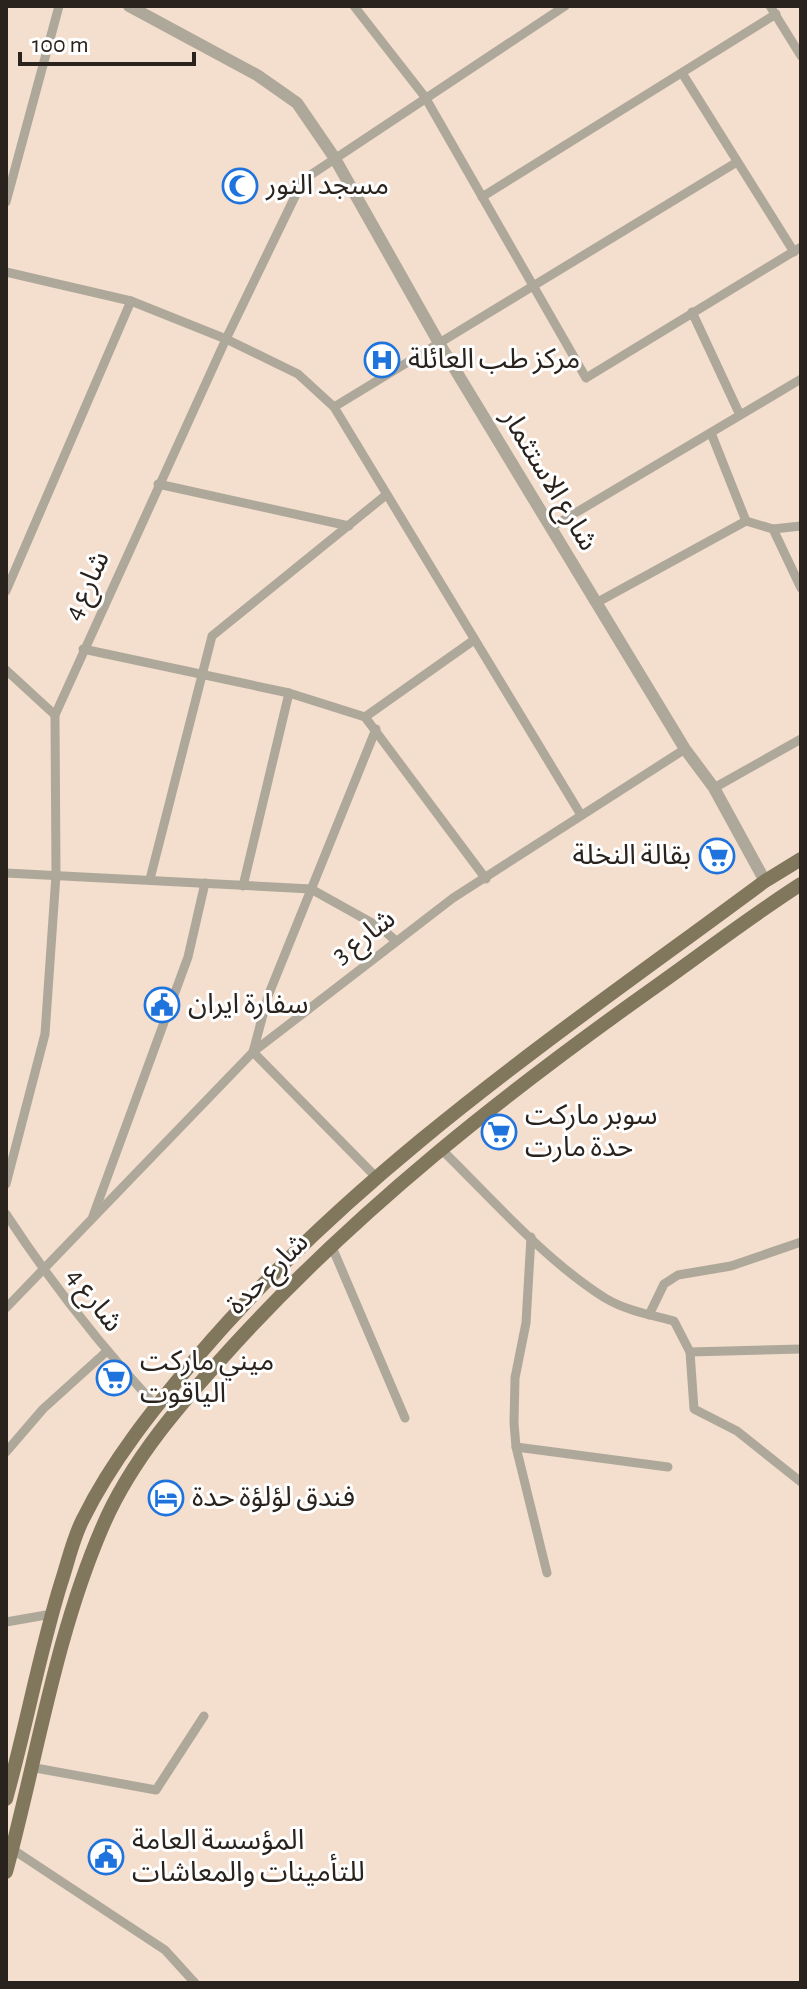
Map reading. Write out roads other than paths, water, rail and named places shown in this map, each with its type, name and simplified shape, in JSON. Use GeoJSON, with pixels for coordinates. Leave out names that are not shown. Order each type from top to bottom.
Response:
{"type":"FeatureCollection","features":[{"type":"Feature","properties":{"kind":"main road","name":"شارع حدة"},"geometry":{"type":"LineString","coordinates":[[6,1799],[52,1614],[82,1520],[156,1406],[250,1295],[375,1176],[765,881],[801,859]]}},
{"type":"Feature","properties":{"kind":"main road","name":"شارع حدة"},"geometry":{"type":"LineString","coordinates":[[6,1872],[30,1767],[88,1566],[102,1527],[132,1472],[167,1422],[268,1308],[390,1192],[562,1053],[801,884]]}},
{"type":"Feature","properties":{"kind":"main road"},"geometry":{"type":"LineString","coordinates":[[68,1562],[88,1566]]}},
{"type":"Feature","properties":{"kind":"street"},"geometry":{"type":"LineString","coordinates":[[6,202],[59,6]]}},
{"type":"Feature","properties":{"kind":"street","name":"شارع الاستثمار"},"geometry":{"type":"LineString","coordinates":[[129,6],[257,75],[297,103],[334,157],[439,343],[550,528],[685,749],[714,788],[765,881]]}},
{"type":"Feature","properties":{"kind":"street"},"geometry":{"type":"LineString","coordinates":[[354,6],[425,97],[586,378],[797,249],[737,162],[682,73]]}},
{"type":"Feature","properties":{"kind":"street","name":"شارع 4"},"geometry":{"type":"LineString","coordinates":[[6,1184],[45,1034],[56,875],[55,715],[226,339],[303,180],[565,6]]}},
{"type":"Feature","properties":{"kind":"street"},"geometry":{"type":"LineString","coordinates":[[482,197],[682,73],[773,10],[801,56]]}},
{"type":"Feature","properties":{"kind":"street"},"geometry":{"type":"LineString","coordinates":[[334,407],[737,162]]}},
{"type":"Feature","properties":{"kind":"street"},"geometry":{"type":"LineString","coordinates":[[6,272],[131,301],[226,339],[298,374],[334,407],[581,815]]}},
{"type":"Feature","properties":{"kind":"street"},"geometry":{"type":"LineString","coordinates":[[6,591],[131,301]]}},
{"type":"Feature","properties":{"kind":"street"},"geometry":{"type":"LineString","coordinates":[[692,312],[740,415]]}},
{"type":"Feature","properties":{"kind":"street"},"geometry":{"type":"LineString","coordinates":[[550,528],[801,379]]}},
{"type":"Feature","properties":{"kind":"street"},"geometry":{"type":"LineString","coordinates":[[711,433],[746,521]]}},
{"type":"Feature","properties":{"kind":"street"},"geometry":{"type":"LineString","coordinates":[[158,484],[349,526]]}},
{"type":"Feature","properties":{"kind":"street"},"geometry":{"type":"LineString","coordinates":[[150,879],[212,636],[386,495]]}},
{"type":"Feature","properties":{"kind":"street"},"geometry":{"type":"LineString","coordinates":[[596,603],[746,521],[773,529],[801,526]]}},
{"type":"Feature","properties":{"kind":"street"},"geometry":{"type":"LineString","coordinates":[[773,529],[801,588]]}},
{"type":"Feature","properties":{"kind":"street"},"geometry":{"type":"LineString","coordinates":[[365,717],[474,640]]}},
{"type":"Feature","properties":{"kind":"street"},"geometry":{"type":"LineString","coordinates":[[83,649],[289,693],[365,717],[486,879]]}},
{"type":"Feature","properties":{"kind":"street"},"geometry":{"type":"LineString","coordinates":[[6,670],[55,715]]}},
{"type":"Feature","properties":{"kind":"street"},"geometry":{"type":"LineString","coordinates":[[243,886],[289,693]]}},
{"type":"Feature","properties":{"kind":"street"},"geometry":{"type":"LineString","coordinates":[[375,1176],[253,1052],[268,996],[376,729]]}},
{"type":"Feature","properties":{"kind":"street"},"geometry":{"type":"LineString","coordinates":[[714,788],[801,739]]}},
{"type":"Feature","properties":{"kind":"street","name":"شارع 3"},"geometry":{"type":"LineString","coordinates":[[6,1308],[253,1052],[396,941],[581,815],[685,749]]}},
{"type":"Feature","properties":{"kind":"street"},"geometry":{"type":"LineString","coordinates":[[6,873],[311,889],[381,928],[396,941]]}},
{"type":"Feature","properties":{"kind":"street"},"geometry":{"type":"LineString","coordinates":[[91,1222],[188,957],[205,883]]}},
{"type":"Feature","properties":{"kind":"street"},"geometry":{"type":"LineString","coordinates":[[442,1150],[531,1237],[605,1297],[649,1315],[674,1321],[690,1352],[694,1409],[737,1431],[801,1482]]}},
{"type":"Feature","properties":{"kind":"street","name":"شارع 4"},"geometry":{"type":"LineString","coordinates":[[6,1214],[43,1271],[106,1352],[156,1406]]}},
{"type":"Feature","properties":{"kind":"street"},"geometry":{"type":"LineString","coordinates":[[531,1237],[526,1323],[515,1378],[516,1447],[547,1573]]}},
{"type":"Feature","properties":{"kind":"street"},"geometry":{"type":"LineString","coordinates":[[649,1315],[664,1284],[678,1275],[731,1266],[801,1242]]}},
{"type":"Feature","properties":{"kind":"street"},"geometry":{"type":"LineString","coordinates":[[332,1247],[405,1418]]}},
{"type":"Feature","properties":{"kind":"street"},"geometry":{"type":"LineString","coordinates":[[690,1352],[801,1349]]}},
{"type":"Feature","properties":{"kind":"street"},"geometry":{"type":"LineString","coordinates":[[6,1452],[43,1409],[106,1352]]}},
{"type":"Feature","properties":{"kind":"street"},"geometry":{"type":"LineString","coordinates":[[516,1447],[668,1467]]}},
{"type":"Feature","properties":{"kind":"street"},"geometry":{"type":"LineString","coordinates":[[6,1622],[52,1614]]}},
{"type":"Feature","properties":{"kind":"street"},"geometry":{"type":"LineString","coordinates":[[30,1767],[156,1790],[204,1716]]}},
{"type":"Feature","properties":{"kind":"street"},"geometry":{"type":"LineString","coordinates":[[12,1849],[165,1950],[195,1983]]}},
{"type":"Feature","properties":{"kind":"place","name":"مسجد النور"},"geometry":{"type":"Point","coordinates":[240,186]}},
{"type":"Feature","properties":{"kind":"place","name":"مركز طب العائلة"},"geometry":{"type":"Point","coordinates":[382,360]}},
{"type":"Feature","properties":{"kind":"place","name":"بقالة النخلة"},"geometry":{"type":"Point","coordinates":[717,856]}},
{"type":"Feature","properties":{"kind":"place","name":"سفارة ايران"},"geometry":{"type":"Point","coordinates":[162,1005]}},
{"type":"Feature","properties":{"kind":"place","name":"سوبر ماركت حدة مارت"},"geometry":{"type":"Point","coordinates":[499,1132]}},
{"type":"Feature","properties":{"kind":"place","name":"ميني ماركت الياقوت"},"geometry":{"type":"Point","coordinates":[114,1378]}},
{"type":"Feature","properties":{"kind":"place","name":"فندق لؤلؤة حدة"},"geometry":{"type":"Point","coordinates":[166,1498]}},
{"type":"Feature","properties":{"kind":"place","name":"المؤسسة العامة للتأمينات والمعاشات"},"geometry":{"type":"Point","coordinates":[106,1857]}}]}
